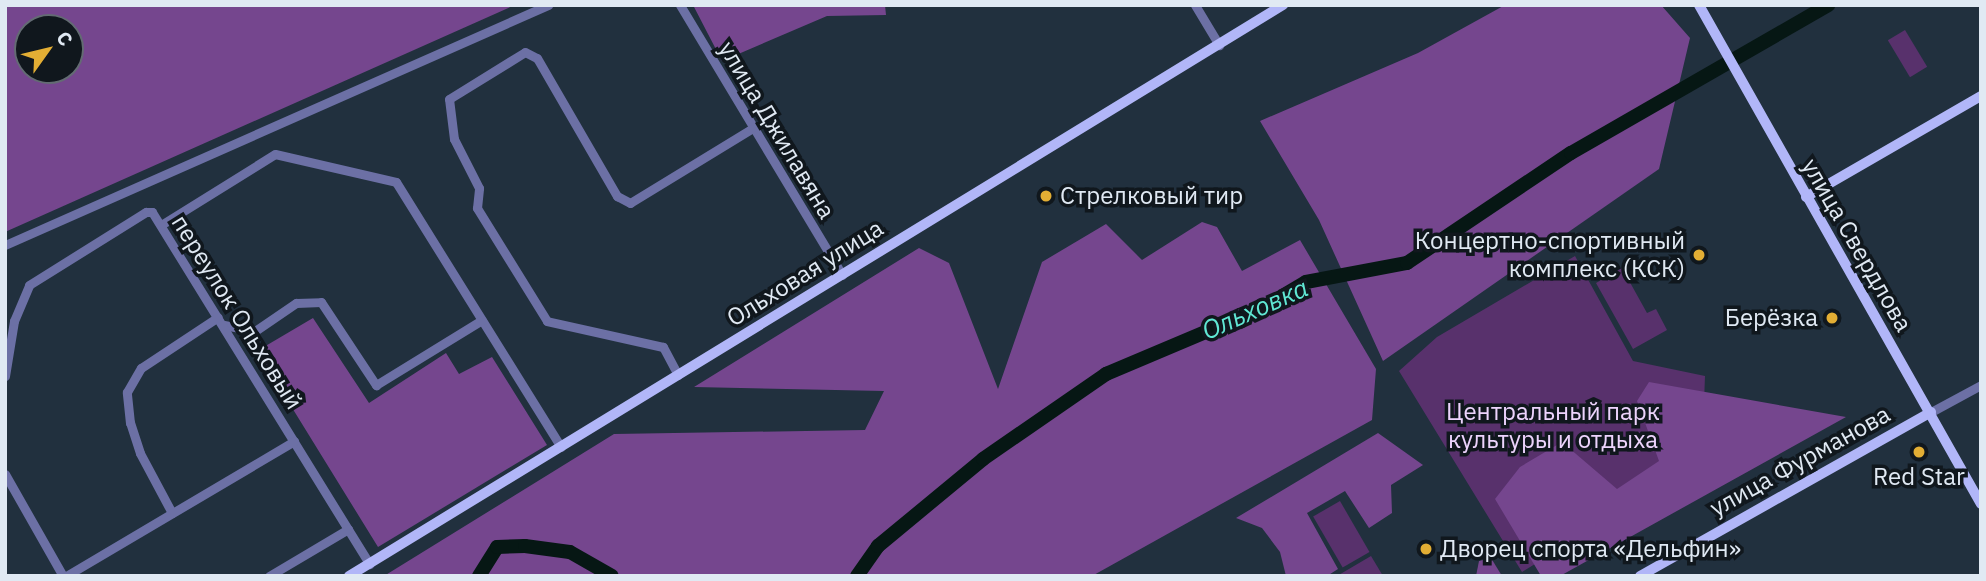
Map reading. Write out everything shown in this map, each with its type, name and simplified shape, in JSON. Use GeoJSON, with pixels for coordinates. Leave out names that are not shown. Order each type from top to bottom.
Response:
{"type":"FeatureCollection","features":[{"type":"Feature","properties":{"kind":"main road","name":"Ольховая улица"},"geometry":{"type":"LineString","coordinates":[[349,576],[1283,5]]}},
{"type":"Feature","properties":{"kind":"main road","name":"улица Свердлова"},"geometry":{"type":"LineString","coordinates":[[1699,5],[1981,504]]}},
{"type":"Feature","properties":{"kind":"main road"},"geometry":{"type":"LineString","coordinates":[[1806,197],[1981,96]]}},
{"type":"Feature","properties":{"kind":"main road","name":"улица Фурманова"},"geometry":{"type":"LineString","coordinates":[[1640,576],[1931,412]]}},
{"type":"Feature","properties":{"kind":"street"},"geometry":{"type":"LineString","coordinates":[[5,245],[548,5]]}},
{"type":"Feature","properties":{"kind":"street","name":"улица Джилавяна"},"geometry":{"type":"LineString","coordinates":[[680,5],[751,128],[842,275]]}},
{"type":"Feature","properties":{"kind":"street"},"geometry":{"type":"LineString","coordinates":[[1195,5],[1219,45]]}},
{"type":"Feature","properties":{"kind":"street"},"geometry":{"type":"LineString","coordinates":[[678,375],[663,347],[547,321],[477,208],[479,188],[454,139],[449,99],[525,52],[537,58],[617,196],[630,203],[751,128]]}},
{"type":"Feature","properties":{"kind":"street"},"geometry":{"type":"LineString","coordinates":[[162,225],[275,154],[396,182],[561,447]]}},
{"type":"Feature","properties":{"kind":"street","name":"переулок Ольховый"},"geometry":{"type":"LineString","coordinates":[[5,376],[14,321],[29,285],[146,212],[152,212],[369,564]]}},
{"type":"Feature","properties":{"kind":"street"},"geometry":{"type":"LineString","coordinates":[[224,326],[255,331],[296,303],[321,302],[376,385],[482,320]]}},
{"type":"Feature","properties":{"kind":"street"},"geometry":{"type":"LineString","coordinates":[[172,513],[140,453],[130,422],[127,392],[141,368],[218,317]]}},
{"type":"Feature","properties":{"kind":"street","name":"улица Фурманова"},"geometry":{"type":"LineString","coordinates":[[1931,412],[1981,384]]}},
{"type":"Feature","properties":{"kind":"street"},"geometry":{"type":"LineString","coordinates":[[5,474],[64,576],[295,441]]}},
{"type":"Feature","properties":{"kind":"street"},"geometry":{"type":"LineString","coordinates":[[269,576],[348,529]]}},
{"type":"Feature","properties":{"kind":"green space"},"geometry":{"type":"Polygon","coordinates":[[[1905,30],[1927,67],[1910,77],[1888,40],[1905,30]]]}},
{"type":"Feature","properties":{"kind":"green space","name":"Центральный парк культуры и отдыха"},"geometry":{"type":"Polygon","coordinates":[[[1575,256],[1633,361],[1705,376],[1704,403],[1724,448],[1522,572],[1399,371],[1437,337],[1575,256]]]}},
{"type":"Feature","properties":{"kind":"green space"},"geometry":{"type":"Polygon","coordinates":[[[1622,268],[1647,313],[1656,309],[1667,330],[1633,349],[1596,283],[1622,268]]]}},
{"type":"Feature","properties":{"kind":"green space"},"geometry":{"type":"Polygon","coordinates":[[[1340,501],[1370,552],[1343,568],[1313,516],[1340,501]]]}},
{"type":"Feature","properties":{"kind":"green space"},"geometry":{"type":"Polygon","coordinates":[[[1371,556],[1383,576],[1337,576],[1371,556]]]}},
{"type":"Feature","properties":{"kind":"shaded area"},"geometry":{"type":"Polygon","coordinates":[[[5,5],[515,5],[5,232],[5,5]]]}},
{"type":"Feature","properties":{"kind":"shaded area"},"geometry":{"type":"Polygon","coordinates":[[[693,5],[885,5],[886,15],[827,16],[722,61],[693,5]]]}},
{"type":"Feature","properties":{"kind":"shaded area"},"geometry":{"type":"Polygon","coordinates":[[[1505,5],[1661,5],[1690,38],[1659,169],[1383,361],[1319,220],[1260,121],[1418,53],[1505,5]]]}},
{"type":"Feature","properties":{"kind":"shaded area"},"geometry":{"type":"Polygon","coordinates":[[[1202,222],[1217,227],[1242,271],[1300,240],[1376,369],[1372,420],[1092,576],[384,576],[614,434],[865,430],[884,391],[694,387],[919,248],[949,263],[998,389],[1042,262],[1106,224],[1142,260],[1202,222]]]}},
{"type":"Feature","properties":{"kind":"shaded area"},"geometry":{"type":"Polygon","coordinates":[[[313,318],[369,403],[446,353],[459,374],[492,357],[547,445],[378,547],[257,351],[313,318]]]}},
{"type":"Feature","properties":{"kind":"shaded area"},"geometry":{"type":"Polygon","coordinates":[[[1649,382],[1846,417],[1560,576],[1541,576],[1495,499],[1520,467],[1562,442],[1617,489],[1659,461],[1637,401],[1649,382]]]}},
{"type":"Feature","properties":{"kind":"shaded area"},"geometry":{"type":"Polygon","coordinates":[[[1378,433],[1423,465],[1391,485],[1392,513],[1369,528],[1345,491],[1307,513],[1338,569],[1327,576],[1286,576],[1280,552],[1262,528],[1236,518],[1378,433]]]}},
{"type":"Feature","properties":{"kind":"shaded area"},"geometry":{"type":"Polygon","coordinates":[[[1491,558],[1502,576],[1476,576],[1479,561],[1491,558]]]}},
{"type":"Feature","properties":{"kind":"waterway","name":"Ольховка"},"geometry":{"type":"LineString","coordinates":[[857,576],[878,546],[983,459],[1106,374],[1262,308],[1306,282],[1407,263],[1571,153],[1828,5]]}},
{"type":"Feature","properties":{"kind":"waterway","name":"Ольховка"},"geometry":{"type":"LineString","coordinates":[[479,576],[497,547],[525,546],[570,552],[612,576]]}},
{"type":"Feature","properties":{"kind":"place","name":"Стрелковый тир"},"geometry":{"type":"Point","coordinates":[1046,196]}},
{"type":"Feature","properties":{"kind":"place","name":"Концертно-спортивный комплекс (КСК)"},"geometry":{"type":"Point","coordinates":[1699,255]}},
{"type":"Feature","properties":{"kind":"place","name":"Берёзка"},"geometry":{"type":"Point","coordinates":[1832,318]}},
{"type":"Feature","properties":{"kind":"place","name":"Red Star"},"geometry":{"type":"Point","coordinates":[1919,452]}},
{"type":"Feature","properties":{"kind":"place","name":"Дворец спорта «Дельфин»"},"geometry":{"type":"Point","coordinates":[1426,549]}}]}
